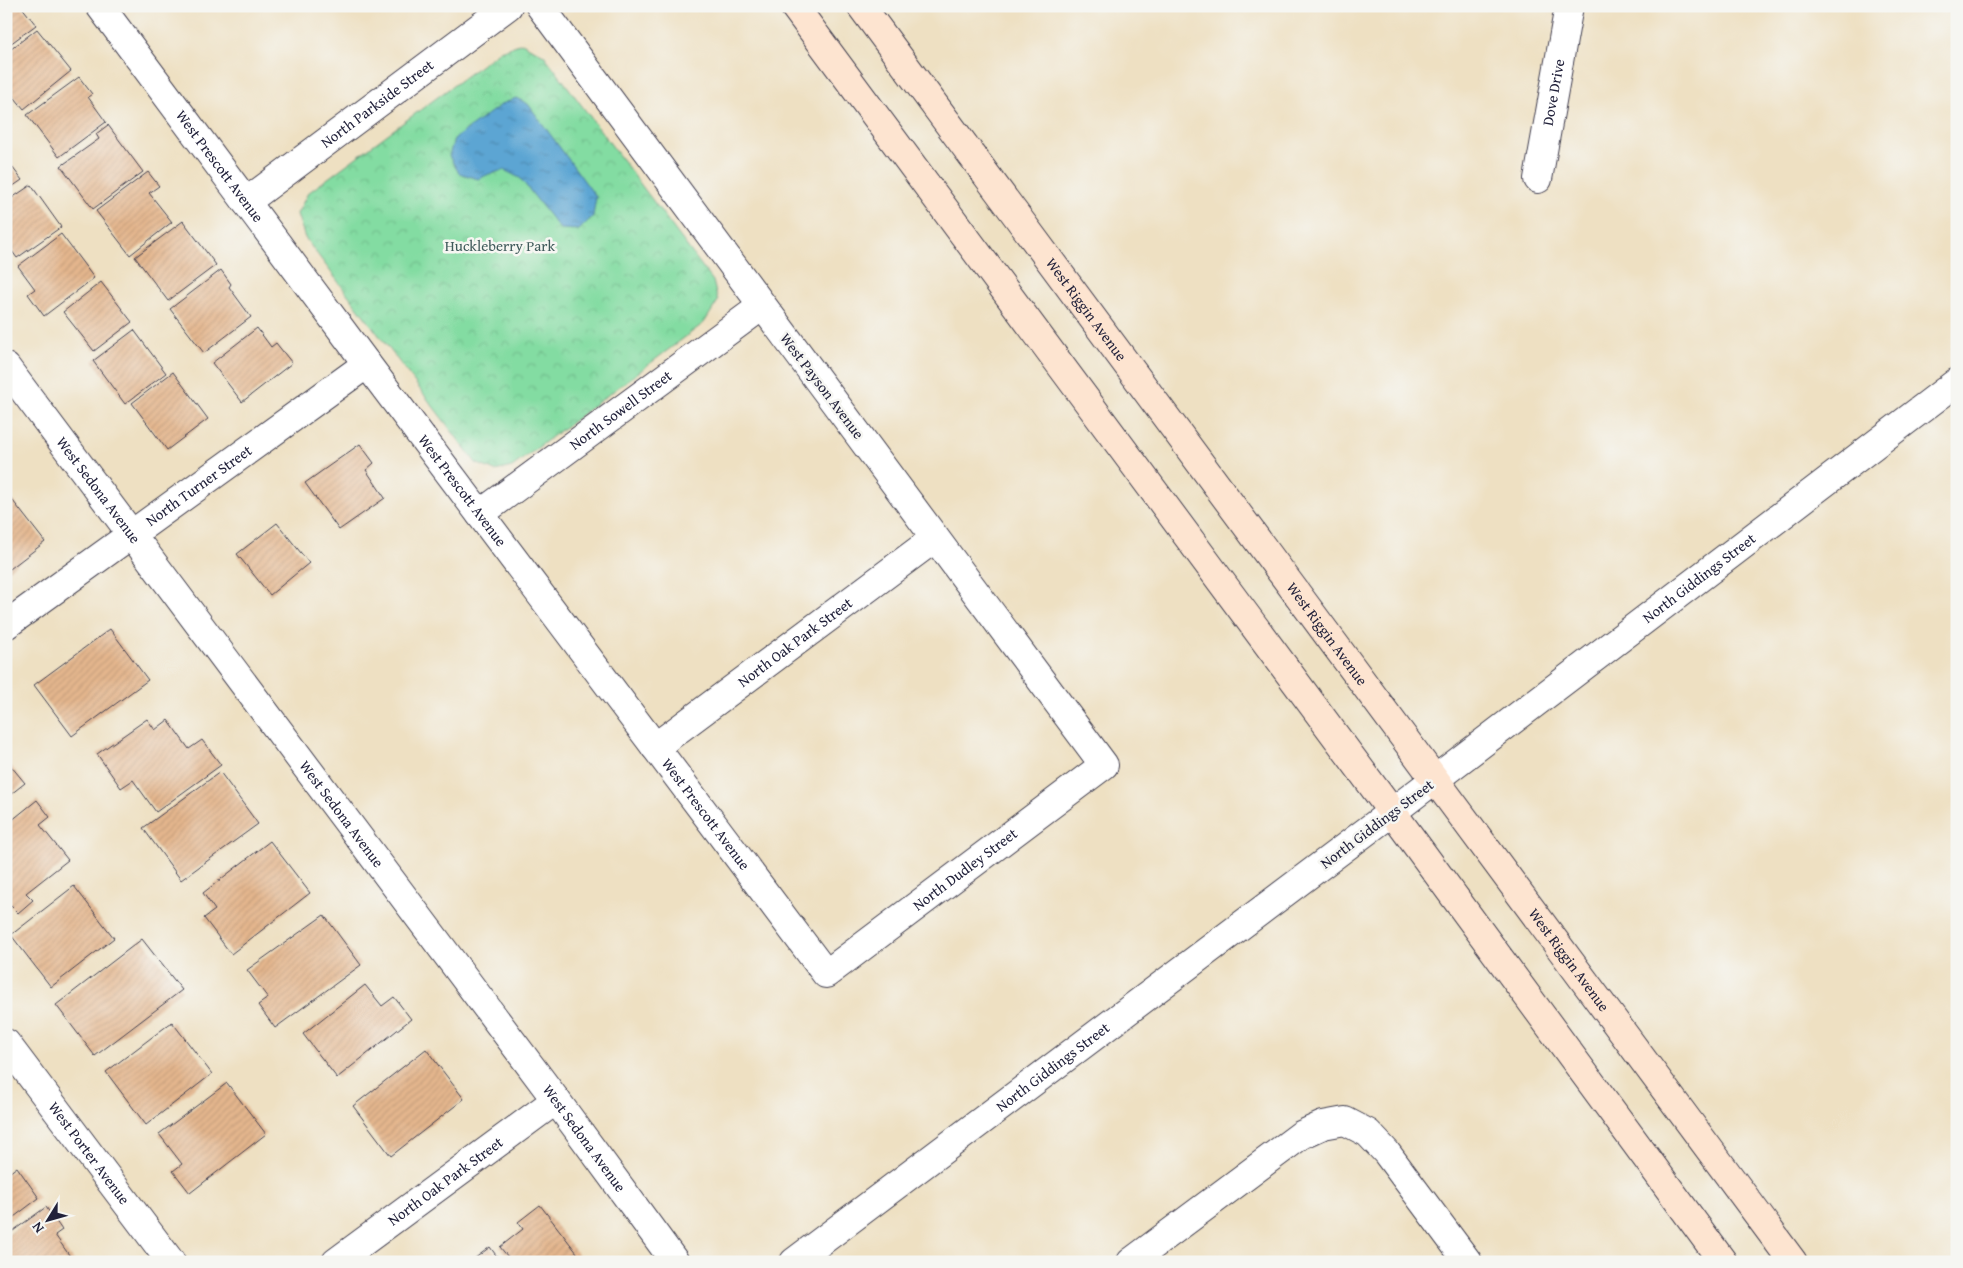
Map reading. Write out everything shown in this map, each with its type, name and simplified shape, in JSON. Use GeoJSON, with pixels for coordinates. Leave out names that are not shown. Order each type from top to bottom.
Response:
{"type":"FeatureCollection","features":[{"type":"Feature","properties":{"kind":"main road"},"geometry":{"type":"LineString","coordinates":[[794,6],[1723,1262]]}},
{"type":"Feature","properties":{"kind":"main road","name":"West Riggin Avenue"},"geometry":{"type":"LineString","coordinates":[[861,6],[1793,1262]]}},
{"type":"Feature","properties":{"kind":"street","name":"West Prescott Avenue"},"geometry":{"type":"LineString","coordinates":[[100,6],[826,974]]}},
{"type":"Feature","properties":{"kind":"street","name":"North Parkside Street"},"geometry":{"type":"LineString","coordinates":[[246,202],[508,6]]}},
{"type":"Feature","properties":{"kind":"street","name":"West Payson Avenue"},"geometry":{"type":"LineString","coordinates":[[540,6],[1104,765]]}},
{"type":"Feature","properties":{"kind":"street","name":"Dove Drive"},"geometry":{"type":"LineString","coordinates":[[1538,179],[1569,6]]}},
{"type":"Feature","properties":{"kind":"street","name":"North Sowell Street"},"geometry":{"type":"LineString","coordinates":[[480,514],[762,306]]}},
{"type":"Feature","properties":{"kind":"street","name":"North Turner Street"},"geometry":{"type":"LineString","coordinates":[[6,625],[367,364]]}},
{"type":"Feature","properties":{"kind":"street","name":"West Sedona Avenue"},"geometry":{"type":"LineString","coordinates":[[6,367],[556,1100],[675,1262]]}},
{"type":"Feature","properties":{"kind":"street","name":"North Giddings Street"},"geometry":{"type":"LineString","coordinates":[[794,1262],[1436,780],[1957,382]]}},
{"type":"Feature","properties":{"kind":"street","name":"North Oak Park Street"},"geometry":{"type":"LineString","coordinates":[[655,746],[935,538]]}},
{"type":"Feature","properties":{"kind":"street","name":"North Dudley Street"},"geometry":{"type":"LineString","coordinates":[[826,974],[1104,765]]}},
{"type":"Feature","properties":{"kind":"street","name":"West Porter Avenue"},"geometry":{"type":"LineString","coordinates":[[6,1043],[171,1262]]}},
{"type":"Feature","properties":{"kind":"street","name":"North Oak Park Street"},"geometry":{"type":"LineString","coordinates":[[336,1262],[556,1100]]}},
{"type":"Feature","properties":{"kind":"street"},"geometry":{"type":"LineString","coordinates":[[1131,1262],[1301,1135],[1323,1125],[1345,1121],[1368,1133],[1386,1152],[1468,1262]]}},
{"type":"Feature","properties":{"kind":"green space","name":"Huckleberry Park"},"geometry":{"type":"Polygon","coordinates":[[[522,43],[544,55],[713,281],[718,301],[704,323],[512,467],[495,471],[476,463],[305,238],[297,214],[308,193],[500,51],[522,43]]]}},
{"type":"Feature","properties":{"kind":"water"},"geometry":{"type":"Polygon","coordinates":[[[516,98],[528,104],[596,197],[593,216],[579,230],[560,229],[520,178],[504,170],[478,179],[459,173],[449,156],[454,139],[502,104],[516,98]]]}},
{"type":"Feature","properties":{"kind":"building"},"geometry":{"type":"Polygon","coordinates":[[[6,6],[21,6],[36,25],[6,47],[6,6]]]}},
{"type":"Feature","properties":{"kind":"building"},"geometry":{"type":"Polygon","coordinates":[[[37,29],[71,71],[24,109],[6,87],[6,53],[37,29]]]}},
{"type":"Feature","properties":{"kind":"building"},"geometry":{"type":"Polygon","coordinates":[[[79,77],[92,94],[88,97],[106,122],[59,157],[27,115],[79,77]]]}},
{"type":"Feature","properties":{"kind":"building"},"geometry":{"type":"Polygon","coordinates":[[[108,125],[143,172],[93,209],[61,166],[99,139],[96,134],[108,125]]]}},
{"type":"Feature","properties":{"kind":"building"},"geometry":{"type":"Polygon","coordinates":[[[6,159],[22,180],[6,191],[6,159]]]}},
{"type":"Feature","properties":{"kind":"building"},"geometry":{"type":"Polygon","coordinates":[[[148,172],[159,186],[149,193],[172,222],[130,255],[96,211],[148,172]]]}},
{"type":"Feature","properties":{"kind":"building"},"geometry":{"type":"Polygon","coordinates":[[[31,185],[61,227],[17,258],[6,243],[6,202],[31,185]]]}},
{"type":"Feature","properties":{"kind":"building"},"geometry":{"type":"Polygon","coordinates":[[[183,221],[216,265],[168,301],[135,257],[183,221]]]}},
{"type":"Feature","properties":{"kind":"building"},"geometry":{"type":"Polygon","coordinates":[[[61,234],[94,278],[44,316],[28,294],[35,289],[18,266],[61,234]]]}},
{"type":"Feature","properties":{"kind":"building"},"geometry":{"type":"Polygon","coordinates":[[[221,270],[231,284],[229,287],[251,317],[204,353],[170,309],[221,270]]]}},
{"type":"Feature","properties":{"kind":"building"},"geometry":{"type":"Polygon","coordinates":[[[101,282],[132,322],[94,351],[63,312],[101,282]]]}},
{"type":"Feature","properties":{"kind":"building"},"geometry":{"type":"Polygon","coordinates":[[[257,328],[271,347],[276,343],[292,363],[242,402],[212,363],[257,328]]]}},
{"type":"Feature","properties":{"kind":"building"},"geometry":{"type":"Polygon","coordinates":[[[134,330],[166,373],[125,404],[93,361],[134,330]]]}},
{"type":"Feature","properties":{"kind":"building"},"geometry":{"type":"Polygon","coordinates":[[[173,372],[208,419],[167,450],[132,403],[173,372]]]}},
{"type":"Feature","properties":{"kind":"building"},"geometry":{"type":"Polygon","coordinates":[[[360,444],[374,463],[366,470],[385,498],[339,530],[305,483],[360,444]]]}},
{"type":"Feature","properties":{"kind":"building"},"geometry":{"type":"Polygon","coordinates":[[[6,492],[45,542],[6,572],[6,492]]]}},
{"type":"Feature","properties":{"kind":"building"},"geometry":{"type":"Polygon","coordinates":[[[277,523],[309,563],[270,595],[237,554],[277,523]]]}},
{"type":"Feature","properties":{"kind":"building"},"geometry":{"type":"Polygon","coordinates":[[[110,629],[148,680],[72,736],[34,685],[110,629]]]}},
{"type":"Feature","properties":{"kind":"building"},"geometry":{"type":"Polygon","coordinates":[[[147,719],[155,730],[168,720],[189,749],[202,740],[221,765],[156,812],[133,780],[121,788],[97,754],[147,719]]]}},
{"type":"Feature","properties":{"kind":"building"},"geometry":{"type":"Polygon","coordinates":[[[6,760],[25,783],[6,798],[6,760]]]}},
{"type":"Feature","properties":{"kind":"building"},"geometry":{"type":"Polygon","coordinates":[[[220,772],[258,824],[181,880],[143,828],[220,772]]]}},
{"type":"Feature","properties":{"kind":"building"},"geometry":{"type":"Polygon","coordinates":[[[37,800],[50,817],[40,825],[68,860],[26,893],[33,900],[18,913],[11,906],[6,910],[6,825],[37,800]]]}},
{"type":"Feature","properties":{"kind":"building"},"geometry":{"type":"Polygon","coordinates":[[[270,841],[310,893],[231,954],[204,918],[215,910],[203,893],[270,841]]]}},
{"type":"Feature","properties":{"kind":"building"},"geometry":{"type":"Polygon","coordinates":[[[74,886],[114,938],[51,987],[11,935],[74,886]]]}},
{"type":"Feature","properties":{"kind":"building"},"geometry":{"type":"Polygon","coordinates":[[[324,915],[361,965],[275,1028],[258,1005],[268,998],[247,970],[324,915]]]}},
{"type":"Feature","properties":{"kind":"building"},"geometry":{"type":"Polygon","coordinates":[[[142,939],[182,990],[95,1056],[56,1005],[142,939]]]}},
{"type":"Feature","properties":{"kind":"building"},"geometry":{"type":"Polygon","coordinates":[[[365,985],[382,1006],[394,997],[411,1019],[337,1078],[303,1034],[365,985]]]}},
{"type":"Feature","properties":{"kind":"building"},"geometry":{"type":"Polygon","coordinates":[[[172,1022],[212,1074],[146,1125],[106,1072],[172,1022]]]}},
{"type":"Feature","properties":{"kind":"building"},"geometry":{"type":"Polygon","coordinates":[[[426,1049],[464,1099],[391,1156],[353,1106],[426,1049]]]}},
{"type":"Feature","properties":{"kind":"building"},"geometry":{"type":"Polygon","coordinates":[[[227,1083],[266,1134],[190,1193],[173,1171],[182,1164],[159,1134],[227,1083]]]}},
{"type":"Feature","properties":{"kind":"building"},"geometry":{"type":"Polygon","coordinates":[[[17,1167],[39,1198],[6,1223],[6,1170],[9,1173],[17,1167]]]}},
{"type":"Feature","properties":{"kind":"building"},"geometry":{"type":"Polygon","coordinates":[[[540,1205],[584,1262],[512,1262],[500,1247],[523,1229],[518,1222],[540,1205]]]}},
{"type":"Feature","properties":{"kind":"building"},"geometry":{"type":"Polygon","coordinates":[[[46,1207],[62,1230],[55,1235],[74,1262],[6,1262],[6,1236],[46,1207]]]}},
{"type":"Feature","properties":{"kind":"building"},"geometry":{"type":"Polygon","coordinates":[[[490,1247],[501,1262],[470,1262],[490,1247]]]}}]}
